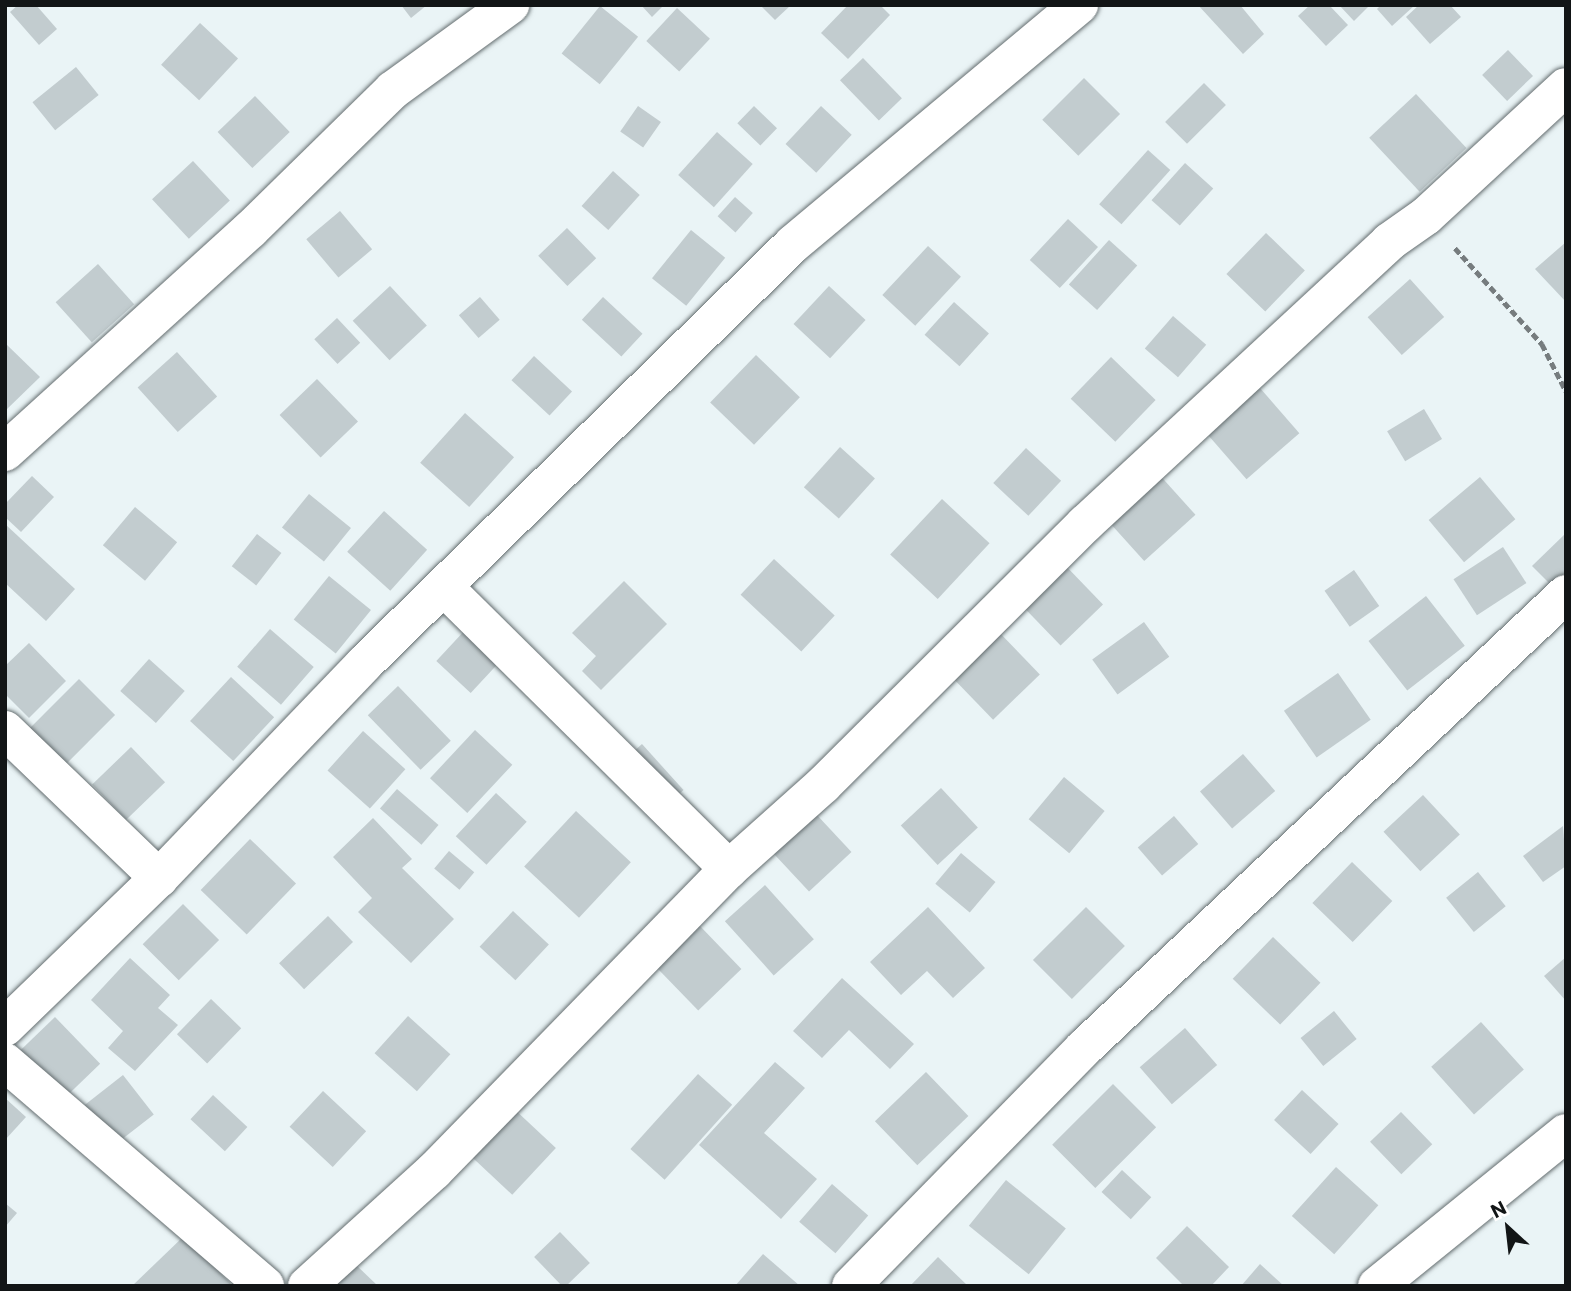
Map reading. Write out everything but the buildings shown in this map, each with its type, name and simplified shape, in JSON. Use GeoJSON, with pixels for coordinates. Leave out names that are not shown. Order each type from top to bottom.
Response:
{"type":"FeatureCollection","features":[{"type":"Feature","properties":{"kind":"street"},"geometry":{"type":"LineString","coordinates":[[5,452],[250,230],[393,90],[510,5]]}},
{"type":"Feature","properties":{"kind":"street"},"geometry":{"type":"LineString","coordinates":[[5,1027],[159,878],[444,587],[793,244],[1079,5]]}},
{"type":"Feature","properties":{"kind":"street"},"geometry":{"type":"LineString","coordinates":[[307,1286],[434,1171],[729,869],[823,785],[1085,524],[1389,242],[1426,216],[1566,87]]}},
{"type":"Feature","properties":{"kind":"street"},"geometry":{"type":"LineString","coordinates":[[444,587],[729,869]]}},
{"type":"Feature","properties":{"kind":"street"},"geometry":{"type":"LineString","coordinates":[[852,1286],[1084,1048],[1566,594]]}},
{"type":"Feature","properties":{"kind":"street"},"geometry":{"type":"LineString","coordinates":[[5,730],[159,878]]}},
{"type":"Feature","properties":{"kind":"street"},"geometry":{"type":"LineString","coordinates":[[5,1062],[265,1286]]}},
{"type":"Feature","properties":{"kind":"street"},"geometry":{"type":"LineString","coordinates":[[1377,1286],[1566,1133]]}},
{"type":"Feature","properties":{"kind":"path"},"geometry":{"type":"LineString","coordinates":[[1426,216],[1542,344],[1566,391]]}}]}
